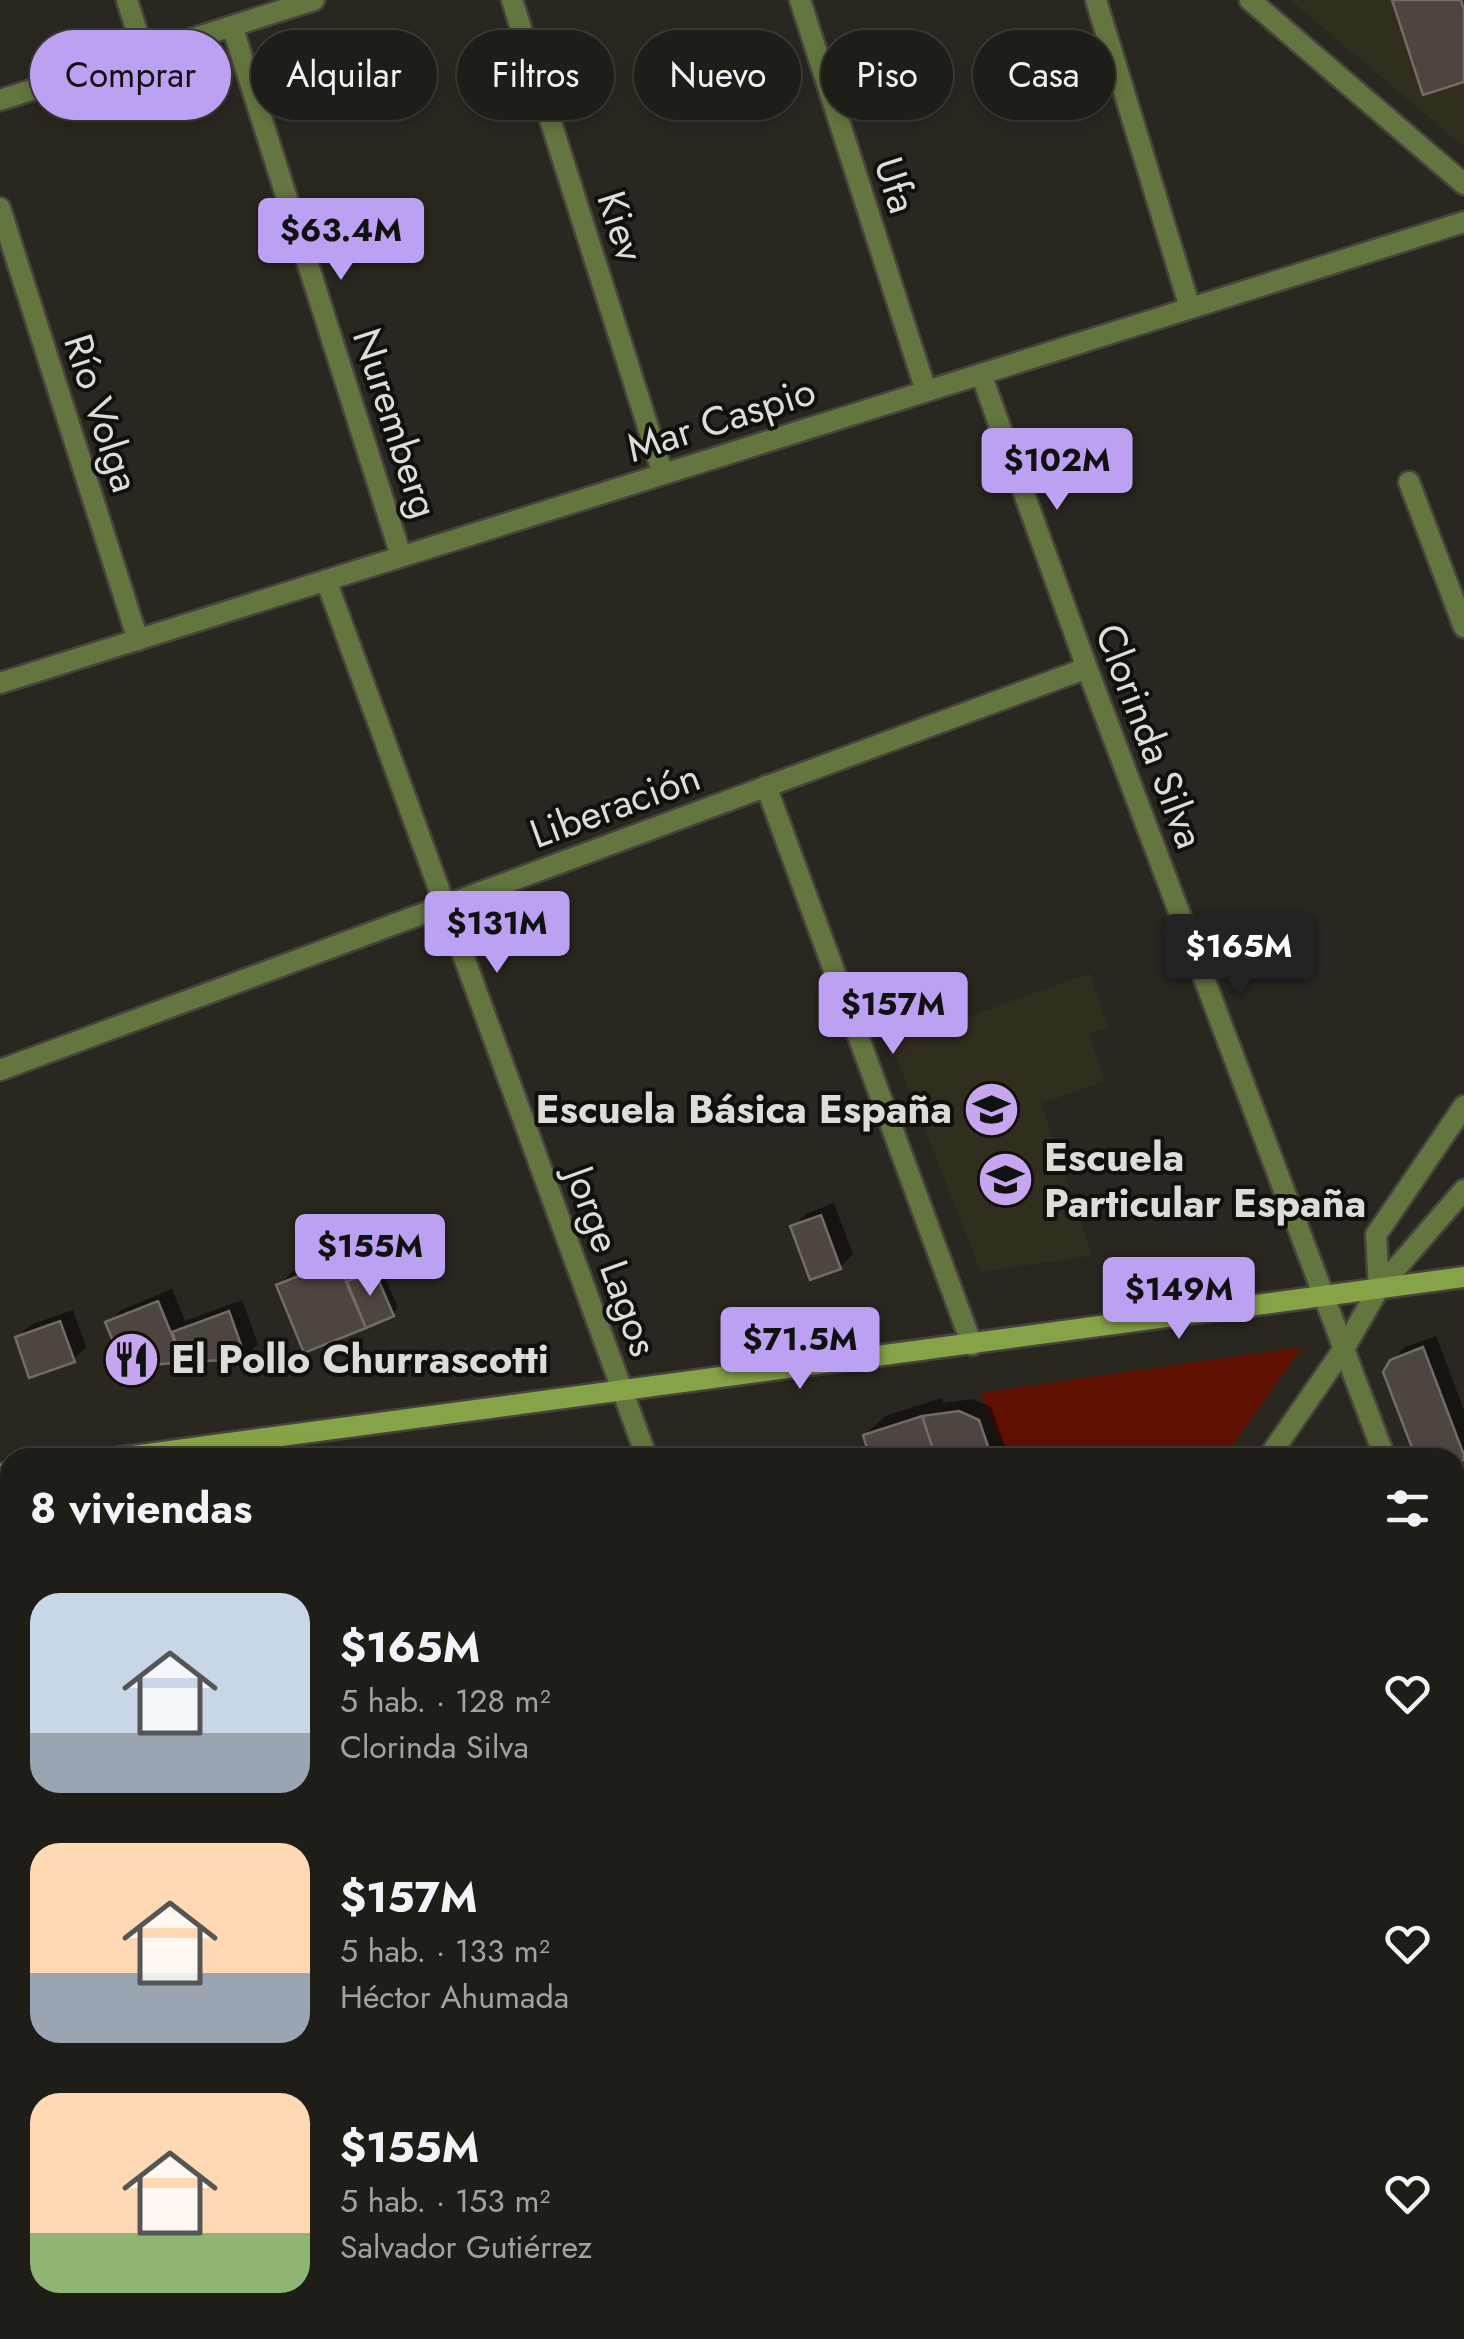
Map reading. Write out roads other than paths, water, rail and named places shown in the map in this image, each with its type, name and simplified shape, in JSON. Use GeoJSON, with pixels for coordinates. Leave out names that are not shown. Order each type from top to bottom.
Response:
{"type":"FeatureCollection","features":[{"type":"Feature","properties":{"kind":"main road"},"geometry":{"type":"LineString","coordinates":[[191,1448],[1464,1277]]}},
{"type":"Feature","properties":{"kind":"street"},"geometry":{"type":"LineString","coordinates":[[127,0],[136,30]]}},
{"type":"Feature","properties":{"kind":"street"},"geometry":{"type":"LineString","coordinates":[[219,30],[314,0]]}},
{"type":"Feature","properties":{"kind":"street","name":"Kiev"},"geometry":{"type":"LineString","coordinates":[[512,0],[664,474]]}},
{"type":"Feature","properties":{"kind":"street","name":"Ufa"},"geometry":{"type":"LineString","coordinates":[[800,0],[926,391]]}},
{"type":"Feature","properties":{"kind":"street"},"geometry":{"type":"LineString","coordinates":[[1096,0],[1190,308]]}},
{"type":"Feature","properties":{"kind":"street"},"geometry":{"type":"LineString","coordinates":[[1250,0],[1464,184]]}},
{"type":"Feature","properties":{"kind":"street","name":"Nuremberg"},"geometry":{"type":"LineString","coordinates":[[232,26],[402,556]]}},
{"type":"Feature","properties":{"kind":"street"},"geometry":{"type":"LineString","coordinates":[[0,100],[30,90]]}},
{"type":"Feature","properties":{"kind":"street","name":"Río Volga"},"geometry":{"type":"LineString","coordinates":[[0,208],[138,640]]}},
{"type":"Feature","properties":{"kind":"street","name":"Mar Caspio"},"geometry":{"type":"LineString","coordinates":[[0,683],[1464,222]]}},
{"type":"Feature","properties":{"kind":"street","name":"Clorinda Silva"},"geometry":{"type":"LineString","coordinates":[[981,374],[1086,668],[1381,1448]]}},
{"type":"Feature","properties":{"kind":"street"},"geometry":{"type":"LineString","coordinates":[[1409,482],[1464,628]]}},
{"type":"Feature","properties":{"kind":"street","name":"Jorge Lagos"},"geometry":{"type":"LineString","coordinates":[[326,580],[643,1448]]}},
{"type":"Feature","properties":{"kind":"street","name":"Liberación"},"geometry":{"type":"LineString","coordinates":[[0,1070],[1086,668]]}},
{"type":"Feature","properties":{"kind":"street"},"geometry":{"type":"LineString","coordinates":[[766,786],[972,1345]]}},
{"type":"Feature","properties":{"kind":"street"},"geometry":{"type":"LineString","coordinates":[[1378,1288],[1376,1235],[1464,1106]]}},
{"type":"Feature","properties":{"kind":"street"},"geometry":{"type":"LineString","coordinates":[[1275,1448],[1344,1347],[1378,1288],[1464,1190]]}},
{"type":"Feature","properties":{"kind":"place","name":"Escuela Básica España"},"geometry":{"type":"Point","coordinates":[991,1109]}},
{"type":"Feature","properties":{"kind":"place","name":"Escuela Particular España"},"geometry":{"type":"Point","coordinates":[1005,1180]}},
{"type":"Feature","properties":{"kind":"place","name":"El Pollo Churrascotti"},"geometry":{"type":"Point","coordinates":[132,1359]}}]}
